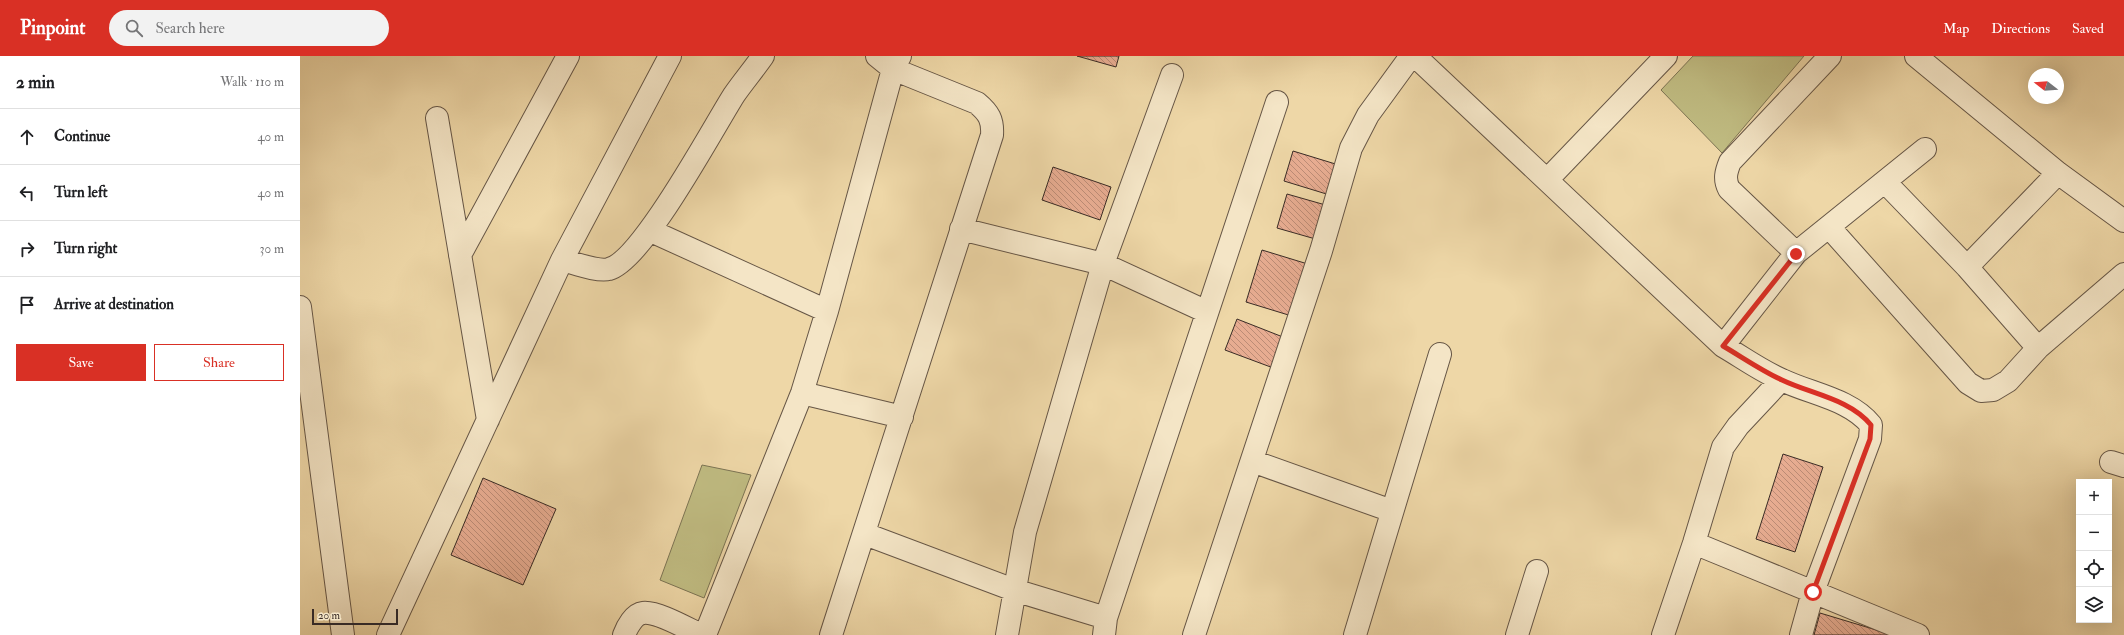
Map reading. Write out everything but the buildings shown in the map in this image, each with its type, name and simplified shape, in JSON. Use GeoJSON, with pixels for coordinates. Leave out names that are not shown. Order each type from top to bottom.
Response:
{"type":"FeatureCollection","features":[{"type":"Feature","properties":{"kind":"street"},"geometry":{"type":"LineString","coordinates":[[460,255],[568,56]]}},
{"type":"Feature","properties":{"kind":"street"},"geometry":{"type":"LineString","coordinates":[[388,635],[562,260],[670,56]]}},
{"type":"Feature","properties":{"kind":"street"},"geometry":{"type":"LineString","coordinates":[[562,260],[609,269],[621,263],[651,231],[735,93],[763,56]]}},
{"type":"Feature","properties":{"kind":"street"},"geometry":{"type":"LineString","coordinates":[[1194,635],[1320,252],[1351,148],[1368,115],[1412,56]]}},
{"type":"Feature","properties":{"kind":"street"},"geometry":{"type":"LineString","coordinates":[[1415,56],[1723,346],[1781,380],[1850,407],[1864,416],[1871,425],[1870,439],[1813,592],[1801,635]]}},
{"type":"Feature","properties":{"kind":"street"},"geometry":{"type":"LineString","coordinates":[[1796,254],[1729,189],[1726,183],[1726,173],[1730,162],[1830,56]]}},
{"type":"Feature","properties":{"kind":"street"},"geometry":{"type":"LineString","coordinates":[[1916,56],[2058,173],[2124,221]]}},
{"type":"Feature","properties":{"kind":"street"},"geometry":{"type":"LineString","coordinates":[[1547,180],[1663,57]]}},
{"type":"Feature","properties":{"kind":"street"},"geometry":{"type":"LineString","coordinates":[[705,635],[802,393],[827,311],[890,60],[977,103],[987,110],[993,122],[992,135],[865,534],[831,635]]}},
{"type":"Feature","properties":{"kind":"street"},"geometry":{"type":"LineString","coordinates":[[1007,635],[1025,532],[1103,264],[1172,75]]}},
{"type":"Feature","properties":{"kind":"street"},"geometry":{"type":"LineString","coordinates":[[865,534],[1105,626],[1277,102]]}},
{"type":"Feature","properties":{"kind":"street"},"geometry":{"type":"LineString","coordinates":[[437,118],[488,420]]}},
{"type":"Feature","properties":{"kind":"street"},"geometry":{"type":"LineString","coordinates":[[1723,346],[1796,254],[1925,149]]}},
{"type":"Feature","properties":{"kind":"street"},"geometry":{"type":"LineString","coordinates":[[1967,267],[2058,173]]}},
{"type":"Feature","properties":{"kind":"street"},"geometry":{"type":"LineString","coordinates":[[1884,182],[1967,267],[2038,348]]}},
{"type":"Feature","properties":{"kind":"street"},"geometry":{"type":"LineString","coordinates":[[1829,227],[1968,383],[1982,391],[1993,390],[2008,381],[2038,348],[2124,274]]}},
{"type":"Feature","properties":{"kind":"street"},"geometry":{"type":"LineString","coordinates":[[961,229],[1103,264],[1207,312]]}},
{"type":"Feature","properties":{"kind":"street"},"geometry":{"type":"LineString","coordinates":[[651,231],[827,311]]}},
{"type":"Feature","properties":{"kind":"street"},"geometry":{"type":"LineString","coordinates":[[300,307],[342,635]]}},
{"type":"Feature","properties":{"kind":"street"},"geometry":{"type":"LineString","coordinates":[[1355,635],[1440,354]]}},
{"type":"Feature","properties":{"kind":"street"},"geometry":{"type":"LineString","coordinates":[[1663,635],[1694,543],[1723,447],[1738,426],[1781,380]]}},
{"type":"Feature","properties":{"kind":"street"},"geometry":{"type":"LineString","coordinates":[[802,393],[902,417]]}},
{"type":"Feature","properties":{"kind":"street"},"geometry":{"type":"LineString","coordinates":[[1252,461],[1392,511]]}},
{"type":"Feature","properties":{"kind":"street"},"geometry":{"type":"LineString","coordinates":[[1694,543],[1918,635]]}},
{"type":"Feature","properties":{"kind":"street"},"geometry":{"type":"LineString","coordinates":[[1517,635],[1537,571]]}},
{"type":"Feature","properties":{"kind":"street"},"geometry":{"type":"LineString","coordinates":[[624,635],[633,619],[642,613],[653,613],[701,635]]}},
{"type":"Feature","properties":{"kind":"shaded area"},"geometry":{"type":"Polygon","coordinates":[[[1693,56],[1804,56],[1722,153],[1661,90],[1693,56]]]}},
{"type":"Feature","properties":{"kind":"shaded area"},"geometry":{"type":"Polygon","coordinates":[[[702,465],[751,475],[704,598],[660,580],[702,465]]]}},
{"type":"Feature","properties":{"kind":"route"},"geometry":{"type":"LineString","coordinates":[[1796,254],[1723,346],[1781,380],[1850,407],[1864,416],[1871,425],[1870,439],[1813,592]]}}]}
